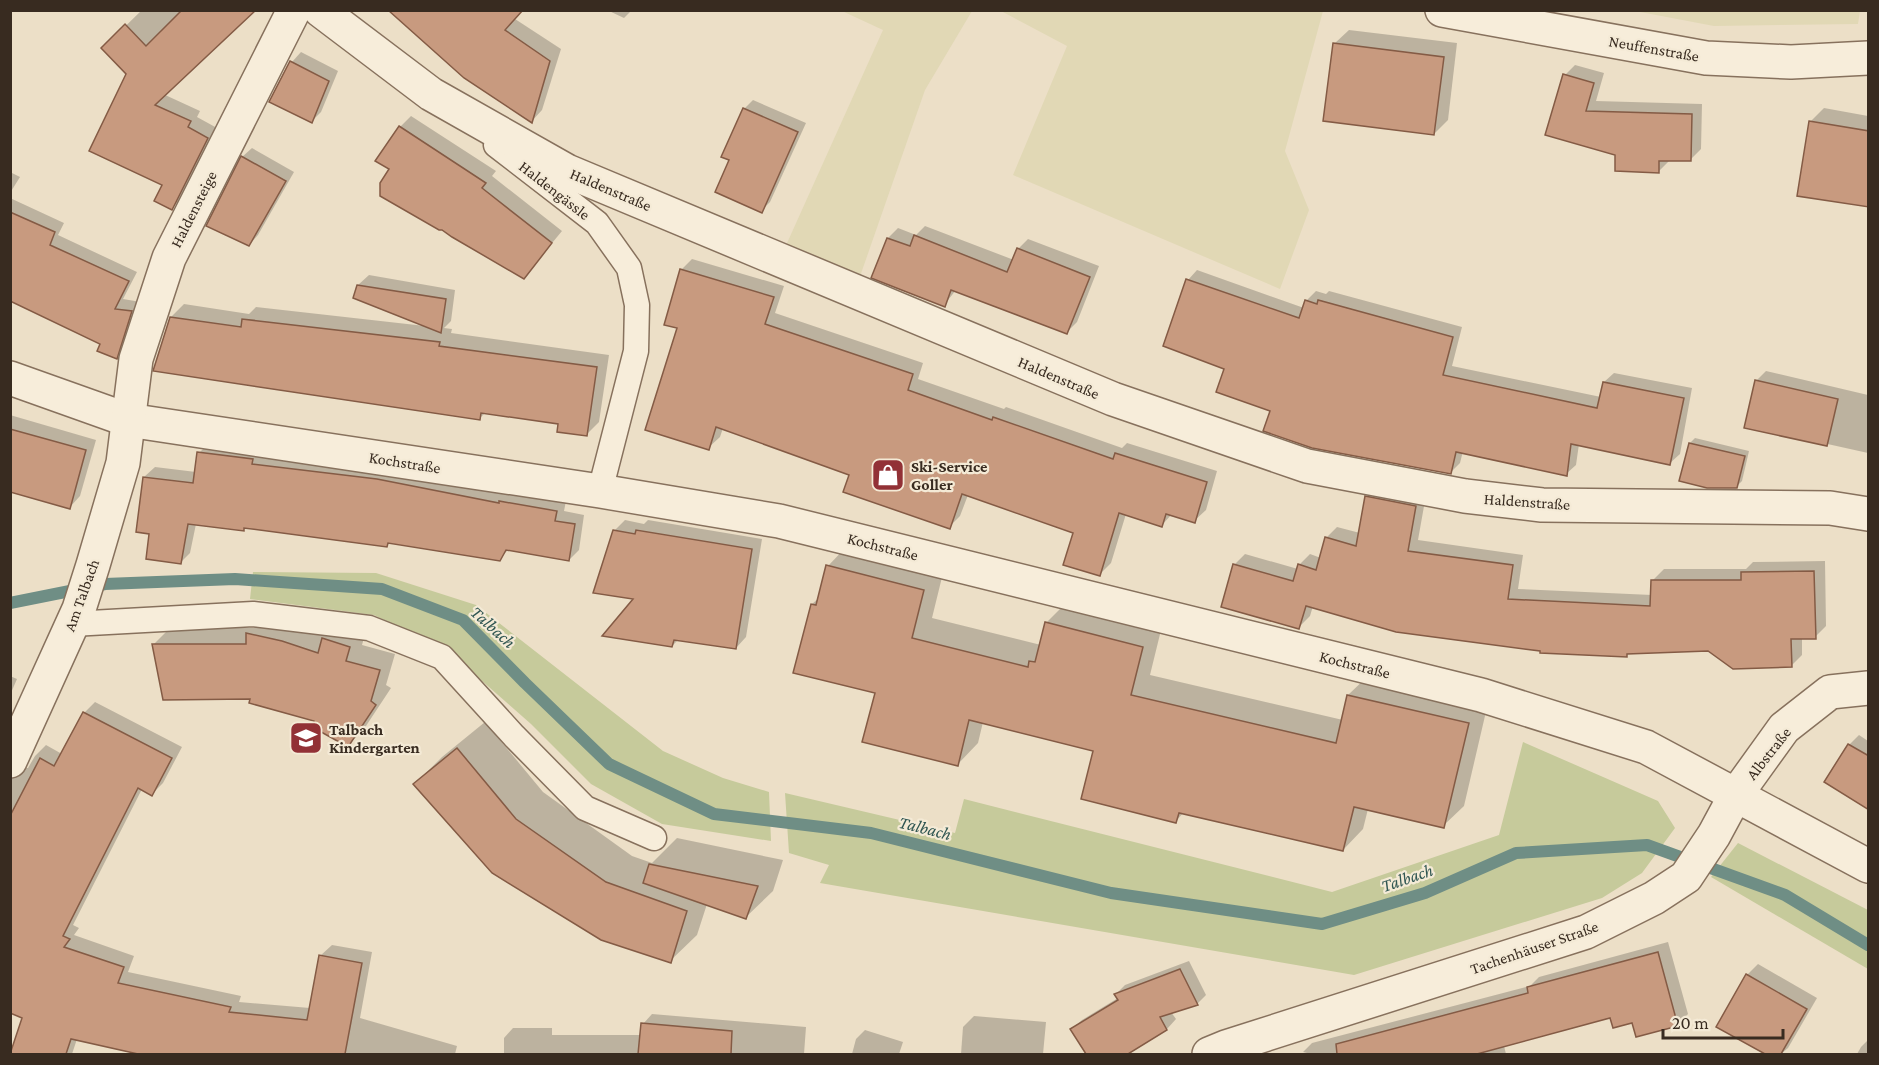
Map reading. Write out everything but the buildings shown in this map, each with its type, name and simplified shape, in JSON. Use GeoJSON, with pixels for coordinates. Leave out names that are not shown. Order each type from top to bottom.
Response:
{"type":"FeatureCollection","features":[{"type":"Feature","properties":{"kind":"street","name":"Haldensteige"},"geometry":{"type":"LineString","coordinates":[[128,420],[136,359],[169,258],[294,10]]}},
{"type":"Feature","properties":{"kind":"street","name":"Haldenstraße"},"geometry":{"type":"LineString","coordinates":[[320,10],[431,94],[567,171],[1113,399],[1307,466],[1465,496],[1542,505],[1830,508],[1869,514]]}},
{"type":"Feature","properties":{"kind":"street","name":"Neuffenstraße"},"geometry":{"type":"LineString","coordinates":[[1442,10],[1706,58],[1791,62],[1869,58]]}},
{"type":"Feature","properties":{"kind":"street","name":"Kochstraße"},"geometry":{"type":"LineString","coordinates":[[10,378],[128,420],[779,520],[1481,695],[1646,747],[1735,795]]}},
{"type":"Feature","properties":{"kind":"street","name":"Am Talbach"},"geometry":{"type":"LineString","coordinates":[[10,761],[75,616],[93,565],[123,463],[128,420]]}},
{"type":"Feature","properties":{"kind":"street","name":"Albstraße"},"geometry":{"type":"LineString","coordinates":[[1735,795],[1784,728],[1830,692],[1869,688]]}},
{"type":"Feature","properties":{"kind":"street","name":"Tachenhäuser Straße"},"geometry":{"type":"LineString","coordinates":[[1209,1054],[1586,932],[1654,898],[1686,877],[1714,835],[1735,795]]}},
{"type":"Feature","properties":{"kind":"street"},"geometry":{"type":"LineString","coordinates":[[1735,795],[1869,866]]}},
{"type":"Feature","properties":{"kind":"lane","name":"Haldengässle"},"geometry":{"type":"LineString","coordinates":[[431,94],[597,223],[629,268],[637,305],[636,351],[600,491]]}},
{"type":"Feature","properties":{"kind":"lane"},"geometry":{"type":"LineString","coordinates":[[75,616],[253,614],[369,628],[442,657],[514,736],[585,808],[654,838]]}},
{"type":"Feature","properties":{"kind":"shaded area"},"geometry":{"type":"Polygon","coordinates":[[[1860,10],[1858,24],[1714,26],[1635,11],[1860,10]]]}},
{"type":"Feature","properties":{"kind":"shaded area"},"geometry":{"type":"Polygon","coordinates":[[[842,11],[972,11],[925,90],[857,285],[783,252],[883,30],[842,11]]]}},
{"type":"Feature","properties":{"kind":"shaded area"},"geometry":{"type":"Polygon","coordinates":[[[1001,11],[1323,11],[1285,151],[1309,210],[1280,289],[1013,175],[1067,46],[1001,11]]]}},
{"type":"Feature","properties":{"kind":"green space"},"geometry":{"type":"Polygon","coordinates":[[[253,572],[376,573],[476,605],[663,751],[723,778],[769,792],[771,841],[662,824],[591,784],[531,724],[448,651],[374,615],[250,599],[253,572]]]}},
{"type":"Feature","properties":{"kind":"green space"},"geometry":{"type":"Polygon","coordinates":[[[1523,742],[1658,801],[1675,828],[1642,873],[1602,898],[1354,975],[820,883],[829,865],[789,853],[785,793],[955,833],[964,799],[1332,892],[1499,835],[1523,742]]]}},
{"type":"Feature","properties":{"kind":"green space"},"geometry":{"type":"Polygon","coordinates":[[[1738,843],[1868,910],[1868,969],[1711,877],[1738,843]]]}},
{"type":"Feature","properties":{"kind":"waterway","name":"Talbach"},"geometry":{"type":"LineString","coordinates":[[10,603],[105,584],[235,579],[382,589],[463,620],[609,764],[714,814],[871,833],[1111,893],[1322,924],[1425,893],[1516,853],[1647,845],[1785,895],[1868,945]]}},
{"type":"Feature","properties":{"kind":"place","name":"Ski-Service Goller"},"geometry":{"type":"Point","coordinates":[888,475]}},
{"type":"Feature","properties":{"kind":"place","name":"Talbach Kindergarten"},"geometry":{"type":"Point","coordinates":[306,738]}}]}
